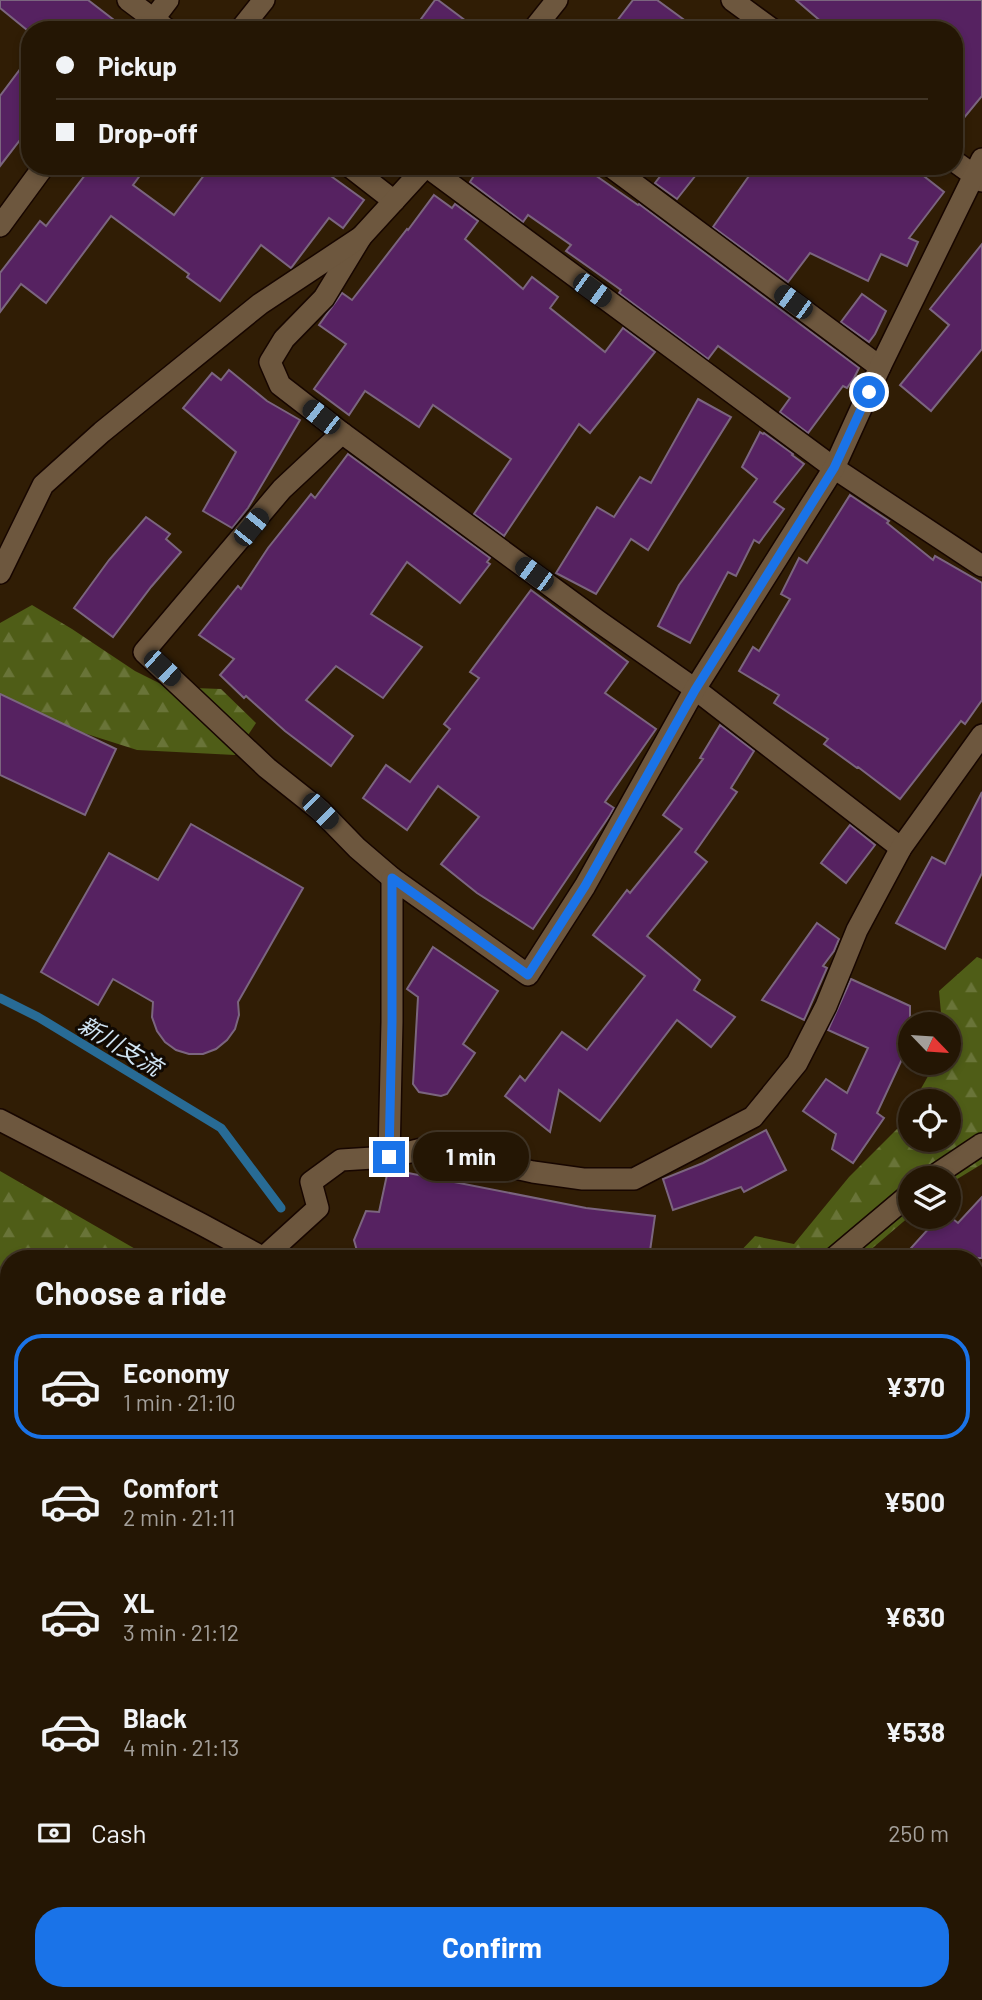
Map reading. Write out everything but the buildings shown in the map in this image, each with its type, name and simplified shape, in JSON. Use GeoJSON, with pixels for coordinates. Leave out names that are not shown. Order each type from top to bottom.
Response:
{"type":"FeatureCollection","features":[{"type":"Feature","properties":{"kind":"street"},"geometry":{"type":"LineString","coordinates":[[128,0],[151,21]]}},
{"type":"Feature","properties":{"kind":"street"},"geometry":{"type":"LineString","coordinates":[[158,21],[168,0]]}},
{"type":"Feature","properties":{"kind":"street"},"geometry":{"type":"LineString","coordinates":[[247,21],[264,0]]}},
{"type":"Feature","properties":{"kind":"street"},"geometry":{"type":"LineString","coordinates":[[540,21],[557,0]]}},
{"type":"Feature","properties":{"kind":"street"},"geometry":{"type":"LineString","coordinates":[[732,0],[761,21]]}},
{"type":"Feature","properties":{"kind":"street"},"geometry":{"type":"LineString","coordinates":[[342,433],[282,489],[144,652],[267,768],[320,811],[392,878],[528,975],[585,886],[695,690],[834,468],[880,367],[979,172]]}},
{"type":"Feature","properties":{"kind":"street"},"geometry":{"type":"LineString","coordinates":[[0,226],[37,175]]}},
{"type":"Feature","properties":{"kind":"street"},"geometry":{"type":"LineString","coordinates":[[361,175],[394,201]]}},
{"type":"Feature","properties":{"kind":"street"},"geometry":{"type":"LineString","coordinates":[[418,175],[361,237],[324,298],[284,339],[270,362],[280,385],[695,690],[901,848]]}},
{"type":"Feature","properties":{"kind":"street"},"geometry":{"type":"LineString","coordinates":[[438,175],[834,468],[982,566]]}},
{"type":"Feature","properties":{"kind":"street"},"geometry":{"type":"LineString","coordinates":[[622,175],[880,367]]}},
{"type":"Feature","properties":{"kind":"street"},"geometry":{"type":"LineString","coordinates":[[0,573],[43,485],[102,432],[260,304],[361,237]]}},
{"type":"Feature","properties":{"kind":"street"},"geometry":{"type":"LineString","coordinates":[[272,1250],[318,1208],[311,1182],[341,1160],[389,1157],[422,1149],[533,1172],[583,1179],[634,1179],[753,1117],[797,1063],[826,1006],[857,930],[901,848],[982,735]]}},
{"type":"Feature","properties":{"kind":"street"},"geometry":{"type":"LineString","coordinates":[[389,1157],[392,878]]}},
{"type":"Feature","properties":{"kind":"street"},"geometry":{"type":"LineString","coordinates":[[0,1120],[248,1250]]}},
{"type":"Feature","properties":{"kind":"street"},"geometry":{"type":"LineString","coordinates":[[949,1166],[982,1144]]}},
{"type":"Feature","properties":{"kind":"street"},"geometry":{"type":"LineString","coordinates":[[844,1250],[898,1204]]}},
{"type":"Feature","properties":{"kind":"green space"},"geometry":{"type":"Polygon","coordinates":[[[32,605],[135,671],[167,687],[221,689],[256,723],[235,755],[137,750],[21,713],[0,698],[0,623],[32,605]]]}},
{"type":"Feature","properties":{"kind":"green space"},"geometry":{"type":"Polygon","coordinates":[[[977,957],[982,959],[982,1164],[961,1177],[961,1166],[898,1166],[898,1226],[870,1250],[742,1250],[755,1236],[794,1244],[849,1177],[898,1128],[898,1152],[961,1152],[961,1089],[921,1089],[929,1075],[961,1075],[961,1012],[941,1012],[939,991],[977,957]]]}},
{"type":"Feature","properties":{"kind":"green space"},"geometry":{"type":"Polygon","coordinates":[[[0,1171],[137,1250],[0,1250],[0,1171]]]}},
{"type":"Feature","properties":{"kind":"waterway","name":"新川支流"},"geometry":{"type":"LineString","coordinates":[[0,998],[38,1017],[221,1128],[281,1208]]}},
{"type":"Feature","properties":{"kind":"route"},"geometry":{"type":"LineString","coordinates":[[389,1157],[392,878],[528,975],[585,886],[695,690],[834,468],[869,392]]}}]}
